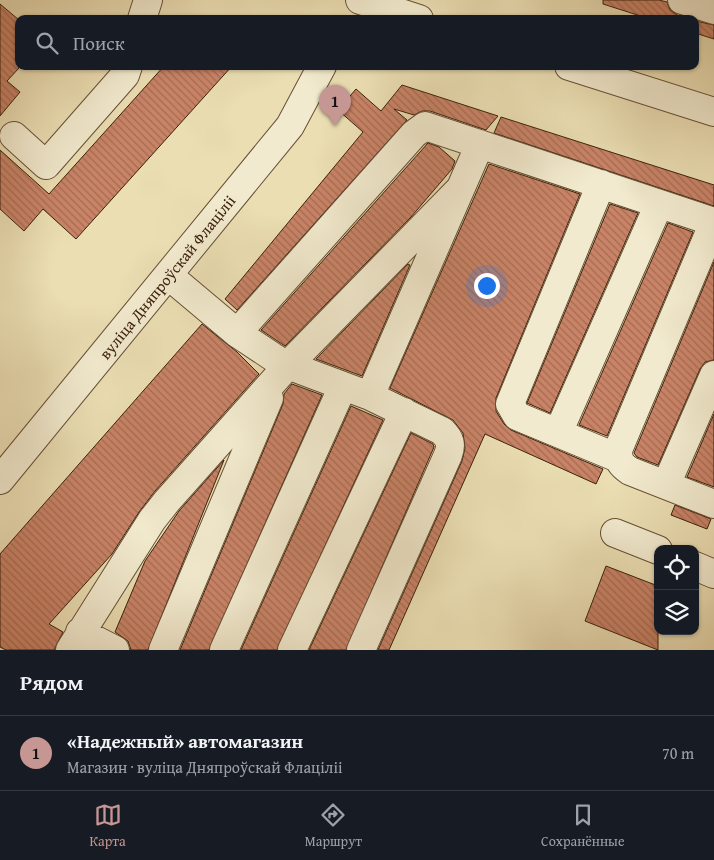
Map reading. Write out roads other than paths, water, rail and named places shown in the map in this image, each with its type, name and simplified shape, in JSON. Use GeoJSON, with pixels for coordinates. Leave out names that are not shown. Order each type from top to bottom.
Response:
{"type":"FeatureCollection","features":[{"type":"Feature","properties":{"kind":"street"},"geometry":{"type":"LineString","coordinates":[[143,15],[148,0]]}},
{"type":"Feature","properties":{"kind":"street"},"geometry":{"type":"LineString","coordinates":[[349,15],[358,0],[406,15]]}},
{"type":"Feature","properties":{"kind":"street"},"geometry":{"type":"LineString","coordinates":[[14,136],[46,165],[125,75],[127,70]]}},
{"type":"Feature","properties":{"kind":"street","name":"вуліца Дняпроўскай Флаціліі"},"geometry":{"type":"LineString","coordinates":[[0,480],[290,126],[320,70]]}},
{"type":"Feature","properties":{"kind":"street"},"geometry":{"type":"LineString","coordinates":[[582,70],[714,112]]}},
{"type":"Feature","properties":{"kind":"street"},"geometry":{"type":"LineString","coordinates":[[237,333],[420,128],[425,126],[714,222],[618,450],[618,458],[622,466],[630,472],[714,504]]}},
{"type":"Feature","properties":{"kind":"street"},"geometry":{"type":"LineString","coordinates":[[370,396],[480,144]]}},
{"type":"Feature","properties":{"kind":"street"},"geometry":{"type":"LineString","coordinates":[[601,184],[510,404],[516,416],[618,458]]}},
{"type":"Feature","properties":{"kind":"street"},"geometry":{"type":"LineString","coordinates":[[115,650],[75,641],[152,520],[282,371],[460,188]]}},
{"type":"Feature","properties":{"kind":"street"},"geometry":{"type":"LineString","coordinates":[[558,433],[659,204]]}},
{"type":"Feature","properties":{"kind":"street"},"geometry":{"type":"LineString","coordinates":[[168,275],[282,371],[343,386],[370,396],[442,431],[449,438],[451,446],[361,650]]}},
{"type":"Feature","properties":{"kind":"street"},"geometry":{"type":"LineString","coordinates":[[163,650],[282,371]]}},
{"type":"Feature","properties":{"kind":"street"},"geometry":{"type":"LineString","coordinates":[[666,486],[714,376]]}},
{"type":"Feature","properties":{"kind":"street"},"geometry":{"type":"LineString","coordinates":[[224,650],[343,386]]}},
{"type":"Feature","properties":{"kind":"street"},"geometry":{"type":"LineString","coordinates":[[292,650],[404,412]]}},
{"type":"Feature","properties":{"kind":"street"},"geometry":{"type":"LineString","coordinates":[[615,533],[654,548]]}},
{"type":"Feature","properties":{"kind":"street"},"geometry":{"type":"LineString","coordinates":[[699,568],[714,574]]}},
{"type":"Feature","properties":{"kind":"place","name":"«Надежный» автомагазин"},"geometry":{"type":"Point","coordinates":[335,126]}}]}
